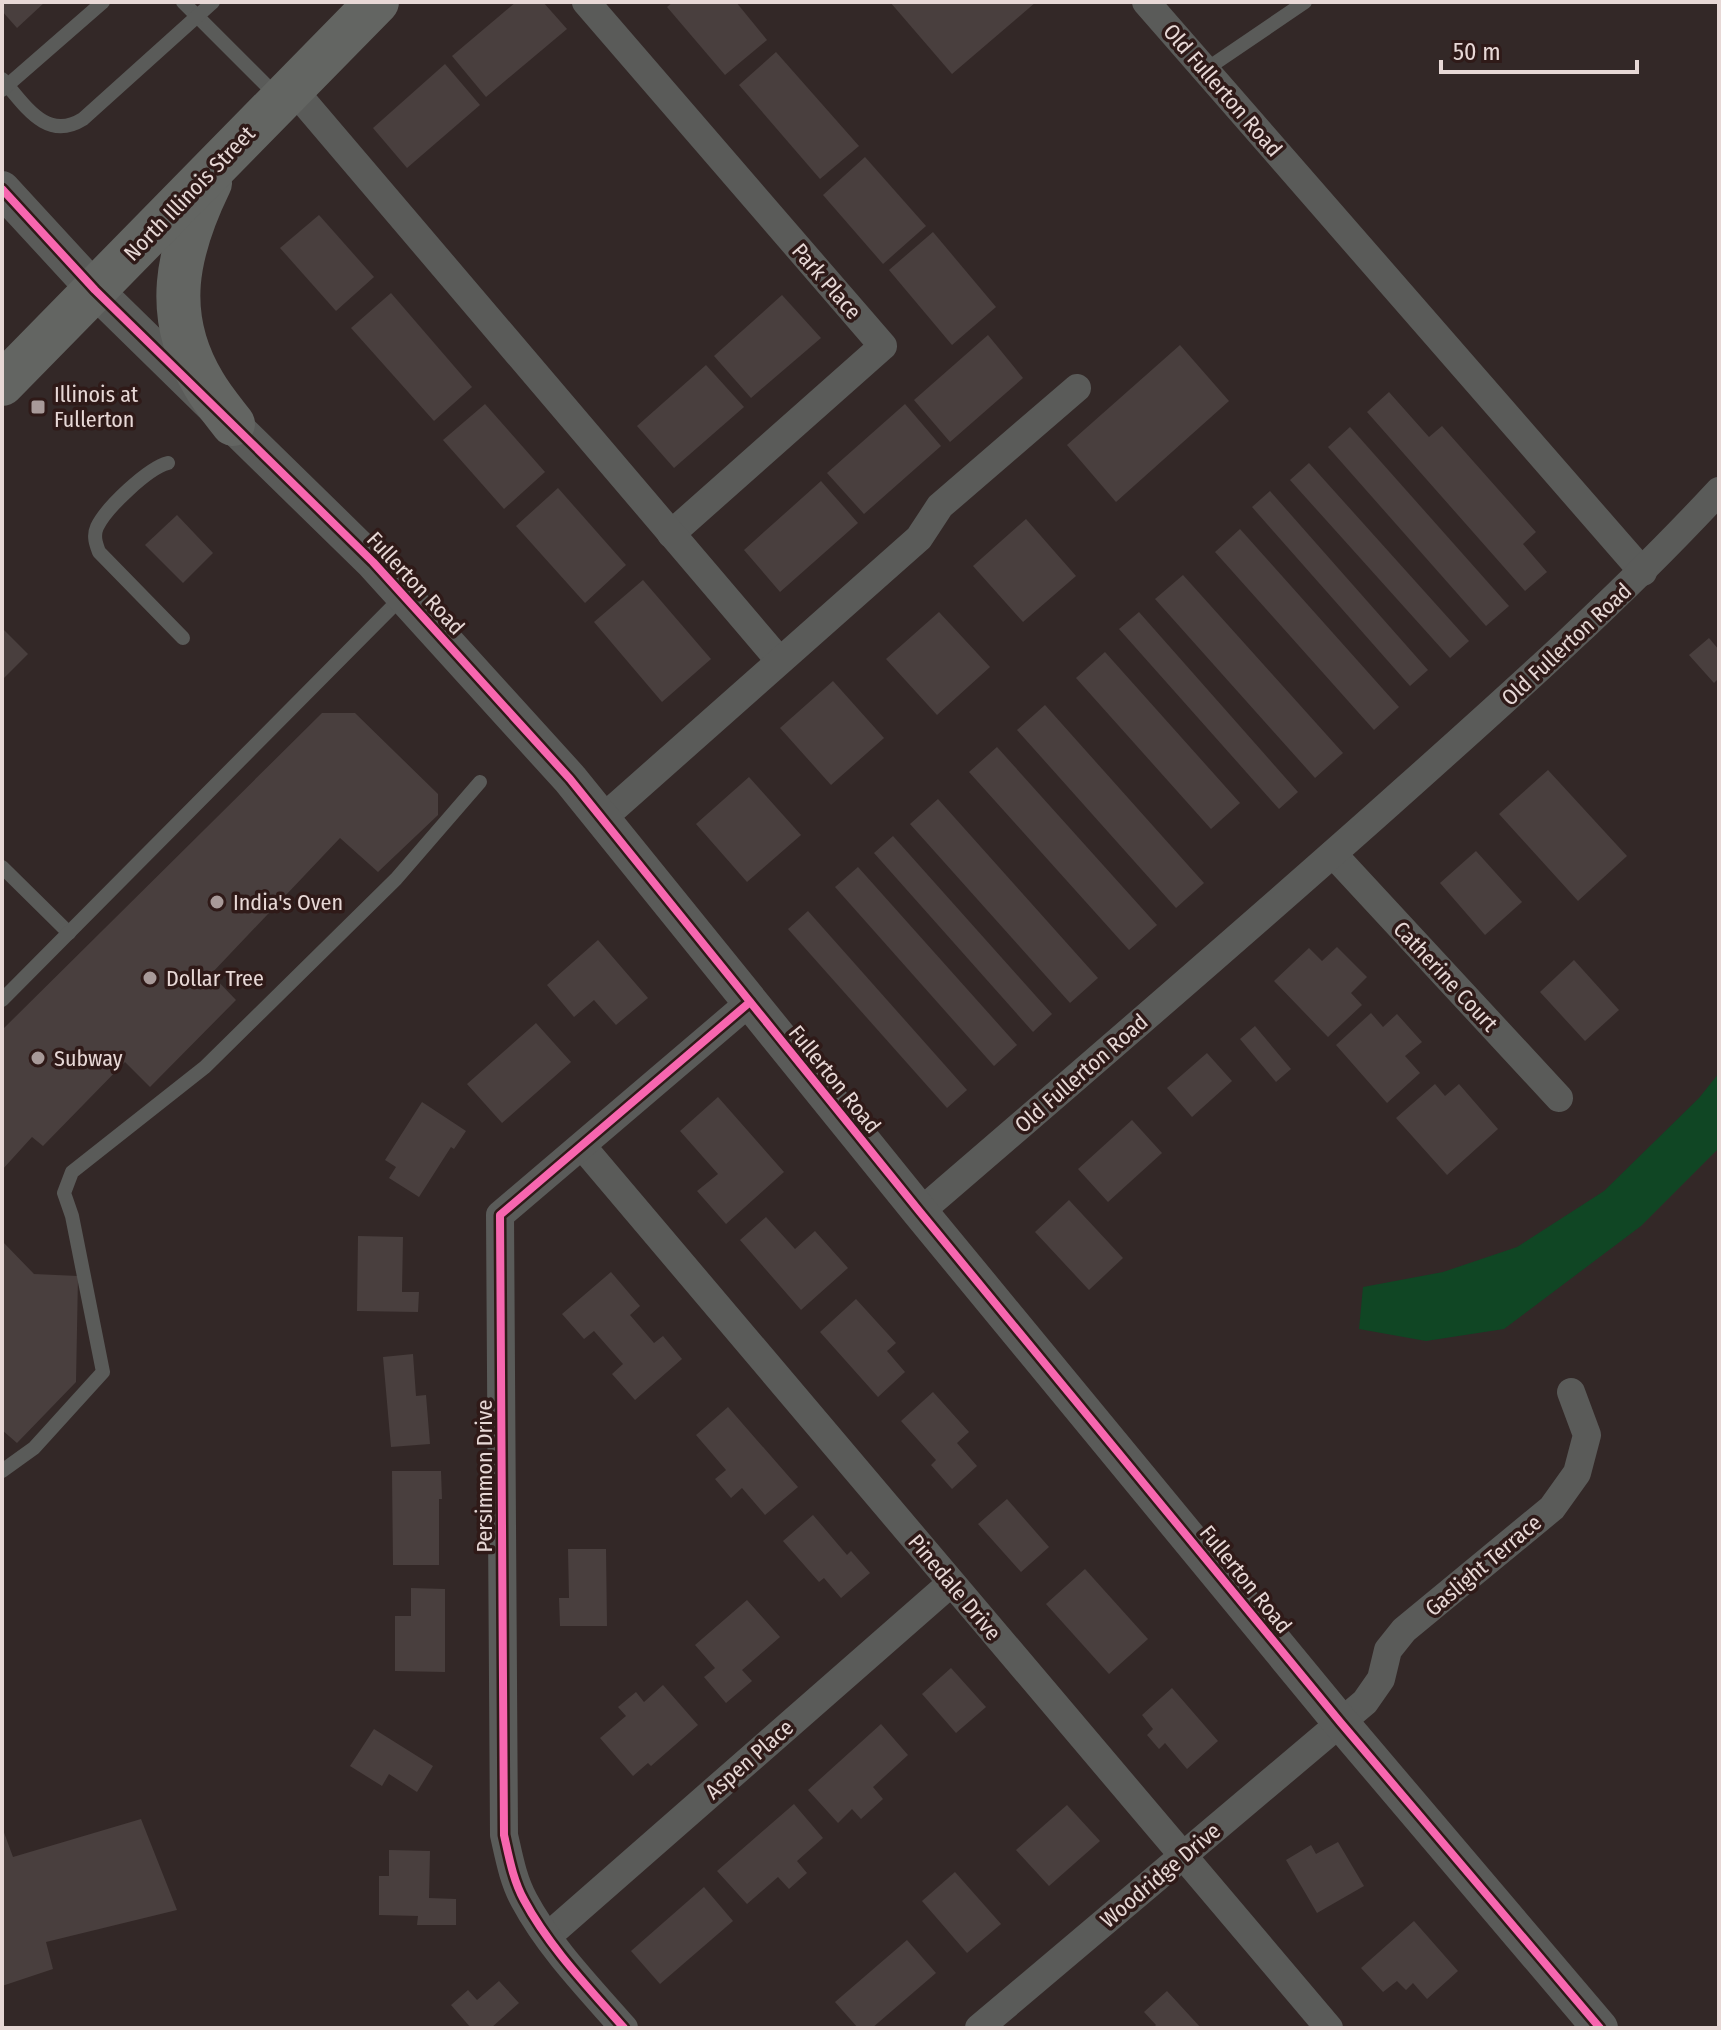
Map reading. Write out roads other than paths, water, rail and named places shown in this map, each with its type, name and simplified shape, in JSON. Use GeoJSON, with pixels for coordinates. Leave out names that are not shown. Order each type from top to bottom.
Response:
{"type":"FeatureCollection","features":[{"type":"Feature","properties":{"kind":"main road","name":"North Illinois Street"},"geometry":{"type":"LineString","coordinates":[[2,384],[377,2]]}},
{"type":"Feature","properties":{"kind":"main road"},"geometry":{"type":"LineString","coordinates":[[221,161],[192,220],[179,267],[177,303],[187,349],[203,383],[233,424]]}},
{"type":"Feature","properties":{"kind":"street","name":"Park Place"},"geometry":{"type":"LineString","coordinates":[[586,2],[883,346],[671,534]]}},
{"type":"Feature","properties":{"kind":"street","name":"Old Fullerton Road"},"geometry":{"type":"LineString","coordinates":[[920,1212],[1333,854],[1559,653],[1643,572],[1146,2]]}},
{"type":"Feature","properties":{"kind":"street"},"geometry":{"type":"LineString","coordinates":[[286,94],[779,660]]}},
{"type":"Feature","properties":{"kind":"street","name":"Fullerton Road"},"geometry":{"type":"LineString","coordinates":[[2,189],[95,290],[403,595],[531,735],[603,818],[920,1212],[1341,1723],[1600,2028]]}},
{"type":"Feature","properties":{"kind":"street"},"geometry":{"type":"LineString","coordinates":[[603,818],[919,538],[940,506],[1077,388]]}},
{"type":"Feature","properties":{"kind":"street"},"geometry":{"type":"LineString","coordinates":[[1643,572],[1719,491]]}},
{"type":"Feature","properties":{"kind":"street","name":"Catherine Court"},"geometry":{"type":"LineString","coordinates":[[1333,854],[1559,1098]]}},
{"type":"Feature","properties":{"kind":"street","name":"Persimmon Drive"},"geometry":{"type":"LineString","coordinates":[[624,2028],[548,1936],[524,1900],[510,1865],[504,1835],[500,1215],[750,1002]]}},
{"type":"Feature","properties":{"kind":"street","name":"Pinedale Drive"},"geometry":{"type":"LineString","coordinates":[[582,1146],[1329,2028]]}},
{"type":"Feature","properties":{"kind":"street","name":"Gaslight Terrace"},"geometry":{"type":"LineString","coordinates":[[1341,1723],[1365,1702],[1381,1679],[1388,1650],[1404,1630],[1552,1508],[1577,1473],[1587,1435],[1571,1392]]}},
{"type":"Feature","properties":{"kind":"street","name":"Aspen Place"},"geometry":{"type":"LineString","coordinates":[[548,1936],[951,1583]]}},
{"type":"Feature","properties":{"kind":"street","name":"Woodridge Drive"},"geometry":{"type":"LineString","coordinates":[[979,2028],[1341,1723]]}},
{"type":"Feature","properties":{"kind":"lane"},"geometry":{"type":"LineString","coordinates":[[103,2],[4,85],[42,121],[54,128],[70,127],[83,119],[213,2]]}},
{"type":"Feature","properties":{"kind":"lane"},"geometry":{"type":"LineString","coordinates":[[183,2],[196,17],[286,94]]}},
{"type":"Feature","properties":{"kind":"lane"},"geometry":{"type":"LineString","coordinates":[[1205,70],[1305,2]]}},
{"type":"Feature","properties":{"kind":"lane"},"geometry":{"type":"LineString","coordinates":[[168,463],[158,465],[148,473],[110,510],[94,538],[99,552],[183,638]]}},
{"type":"Feature","properties":{"kind":"lane"},"geometry":{"type":"LineString","coordinates":[[2,1000],[403,595]]}},
{"type":"Feature","properties":{"kind":"lane"},"geometry":{"type":"LineString","coordinates":[[2,1471],[34,1448],[103,1372],[72,1216],[64,1193],[72,1172],[205,1067],[396,879],[480,782]]}},
{"type":"Feature","properties":{"kind":"lane"},"geometry":{"type":"LineString","coordinates":[[2,867],[69,933]]}},
{"type":"Feature","properties":{"kind":"place","name":"Illinois at Fullerton"},"geometry":{"type":"Point","coordinates":[38,407]}},
{"type":"Feature","properties":{"kind":"place","name":"India's Oven"},"geometry":{"type":"Point","coordinates":[217,902]}},
{"type":"Feature","properties":{"kind":"place","name":"Dollar Tree"},"geometry":{"type":"Point","coordinates":[150,978]}},
{"type":"Feature","properties":{"kind":"place","name":"Subway"},"geometry":{"type":"Point","coordinates":[38,1058]}}]}
